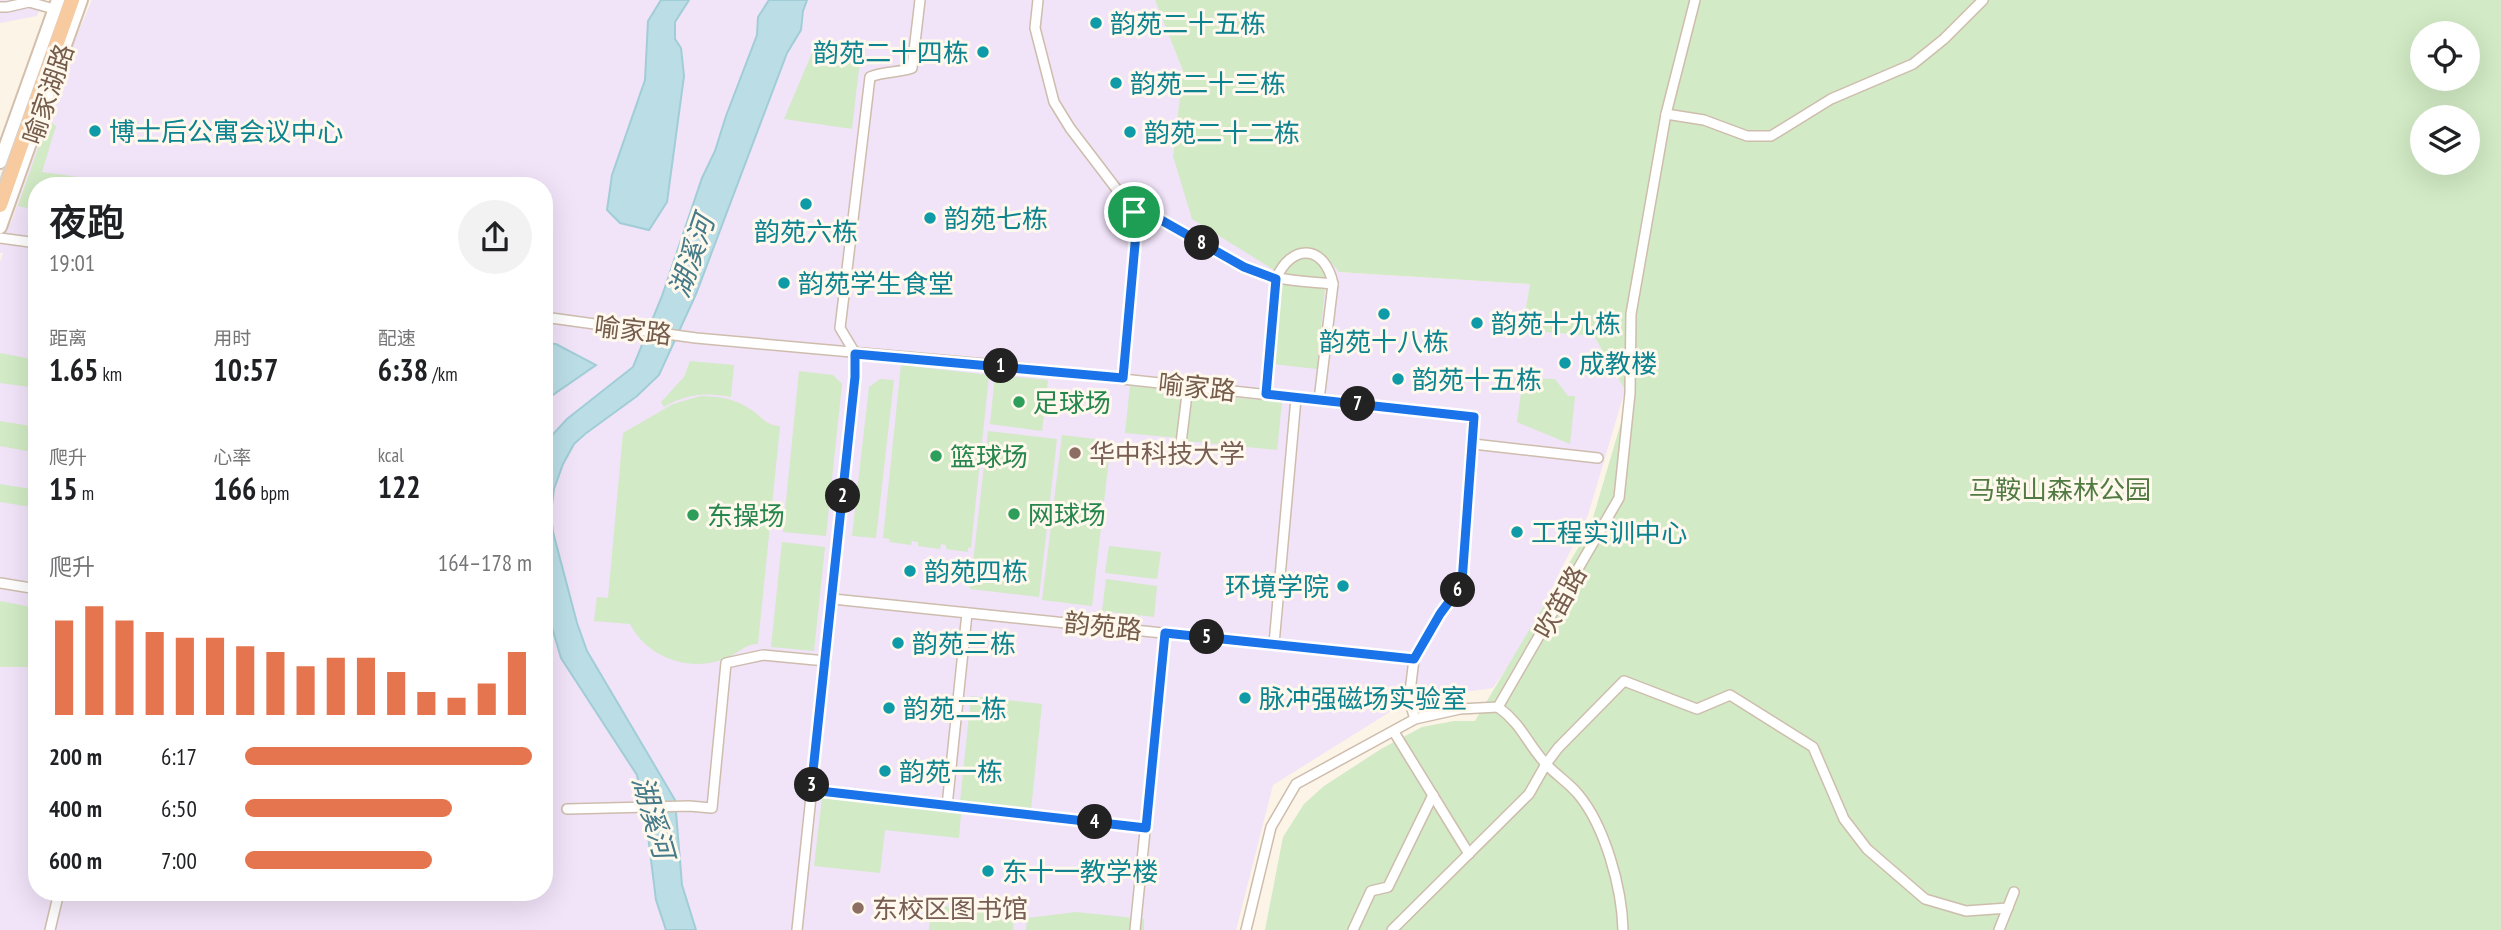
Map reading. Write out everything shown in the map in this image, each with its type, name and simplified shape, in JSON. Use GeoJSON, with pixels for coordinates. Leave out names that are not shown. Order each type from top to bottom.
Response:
{"type":"FeatureCollection","features":[{"type":"Feature","properties":{"kind":"highway"},"geometry":{"type":"LineString","coordinates":[[1,215],[72,0]]}},
{"type":"Feature","properties":{"kind":"highway"},"geometry":{"type":"LineString","coordinates":[[0,187],[59,3]]}},
{"type":"Feature","properties":{"kind":"main road","name":"喻家湖路"},"geometry":{"type":"LineString","coordinates":[[1,215],[20,175],[81,0]]}},
{"type":"Feature","properties":{"kind":"main road","name":"喻家湖路"},"geometry":{"type":"LineString","coordinates":[[0,162],[59,3]]}},
{"type":"Feature","properties":{"kind":"street"},"geometry":{"type":"LineString","coordinates":[[797,930],[855,377],[855,354],[840,328],[870,77],[883,72],[912,68],[919,0]]}},
{"type":"Feature","properties":{"kind":"street"},"geometry":{"type":"LineString","coordinates":[[1038,0],[1035,28],[1054,102],[1070,128],[1134,212],[1137,222],[1123,378]]}},
{"type":"Feature","properties":{"kind":"street","name":"吹笛路"},"geometry":{"type":"LineString","coordinates":[[1499,707],[1619,498],[1630,393],[1631,314],[1665,114],[1695,0]]}},
{"type":"Feature","properties":{"kind":"street"},"geometry":{"type":"LineString","coordinates":[[1665,114],[1704,120],[1747,136],[1771,136],[1831,99],[1913,64],[1944,39],[1983,0]]}},
{"type":"Feature","properties":{"kind":"street"},"geometry":{"type":"LineString","coordinates":[[0,6],[7,7],[28,1],[59,3]]}},
{"type":"Feature","properties":{"kind":"street"},"geometry":{"type":"LineString","coordinates":[[1134,212],[1154,216],[1244,267],[1276,279],[1333,284]]}},
{"type":"Feature","properties":{"kind":"street"},"geometry":{"type":"LineString","coordinates":[[0,238],[28,242]]}},
{"type":"Feature","properties":{"kind":"street"},"geometry":{"type":"LineString","coordinates":[[1266,394],[1276,279],[1282,265],[1294,255],[1309,253],[1320,258],[1330,268],[1333,284],[1319,400]]}},
{"type":"Feature","properties":{"kind":"street","name":"喻家路"},"geometry":{"type":"LineString","coordinates":[[553,318],[696,338],[1123,378],[1474,417],[1473,444]]}},
{"type":"Feature","properties":{"kind":"street"},"geometry":{"type":"LineString","coordinates":[[1181,443],[1188,386]]}},
{"type":"Feature","properties":{"kind":"street"},"geometry":{"type":"LineString","coordinates":[[1274,644],[1296,398]]}},
{"type":"Feature","properties":{"kind":"street"},"geometry":{"type":"LineString","coordinates":[[1415,719],[1409,700],[1414,659],[1462,582],[1473,444],[1598,458]]}},
{"type":"Feature","properties":{"kind":"street"},"geometry":{"type":"LineString","coordinates":[[0,583],[28,588]]}},
{"type":"Feature","properties":{"kind":"street","name":"韵苑路"},"geometry":{"type":"LineString","coordinates":[[833,599],[1414,659]]}},
{"type":"Feature","properties":{"kind":"street"},"geometry":{"type":"LineString","coordinates":[[947,806],[967,613]]}},
{"type":"Feature","properties":{"kind":"street"},"geometry":{"type":"LineString","coordinates":[[1135,930],[1165,633]]}},
{"type":"Feature","properties":{"kind":"street"},"geometry":{"type":"LineString","coordinates":[[567,809],[685,806],[712,808],[726,663],[763,655],[826,661]]}},
{"type":"Feature","properties":{"kind":"street"},"geometry":{"type":"LineString","coordinates":[[1392,930],[1530,794],[1558,748],[1624,681],[1697,709],[1730,695],[1814,747],[1844,819],[1867,849],[1925,899],[1966,911],[2008,908]]}},
{"type":"Feature","properties":{"kind":"street"},"geometry":{"type":"LineString","coordinates":[[1246,930],[1271,827],[1296,784],[1415,719],[1460,709],[1499,707],[1514,719],[1546,764],[1579,794],[1614,863],[1623,930]]}},
{"type":"Feature","properties":{"kind":"street"},"geometry":{"type":"LineString","coordinates":[[1394,732],[1469,853]]}},
{"type":"Feature","properties":{"kind":"street"},"geometry":{"type":"LineString","coordinates":[[811,790],[1146,828]]}},
{"type":"Feature","properties":{"kind":"street"},"geometry":{"type":"LineString","coordinates":[[1353,930],[1371,891],[1388,887],[1433,795]]}},
{"type":"Feature","properties":{"kind":"street"},"geometry":{"type":"LineString","coordinates":[[1999,930],[2014,892]]}},
{"type":"Feature","properties":{"kind":"street"},"geometry":{"type":"LineString","coordinates":[[50,930],[57,901]]}},
{"type":"Feature","properties":{"kind":"shaded area"},"geometry":{"type":"Polygon","coordinates":[[[0,0],[43,0],[37,16],[0,23],[0,0]]]}},
{"type":"Feature","properties":{"kind":"shaded area","name":"华中科技大学"},"geometry":{"type":"Polygon","coordinates":[[[92,0],[1155,0],[1183,71],[1173,156],[1289,252],[1309,248],[1330,258],[1339,272],[1530,284],[1522,330],[1594,336],[1625,390],[1588,515],[1528,637],[1493,688],[1409,700],[1273,785],[1236,930],[0,930],[0,262],[3,253],[0,253],[0,219],[11,223],[68,56],[92,0]]]}},
{"type":"Feature","properties":{"kind":"green space","name":"马鞍山森林公园"},"geometry":{"type":"Polygon","coordinates":[[[1155,0],[2501,0],[2501,930],[1265,930],[1283,837],[1304,804],[1324,786],[1381,749],[1422,727],[1454,721],[1475,721],[1590,528],[1630,392],[1625,383],[1625,390],[1594,336],[1522,330],[1530,284],[1339,272],[1324,256],[1305,248],[1288,253],[1274,270],[1192,219],[1173,156],[1183,71],[1155,0]]]}},
{"type":"Feature","properties":{"kind":"green space"},"geometry":{"type":"Polygon","coordinates":[[[812,53],[860,60],[852,129],[784,119],[812,53]]]}},
{"type":"Feature","properties":{"kind":"green space"},"geometry":{"type":"Polygon","coordinates":[[[48,120],[56,126],[42,172],[79,177],[28,177],[48,120]]]}},
{"type":"Feature","properties":{"kind":"green space"},"geometry":{"type":"Polygon","coordinates":[[[28,177],[28,208],[18,206],[28,177]]]}},
{"type":"Feature","properties":{"kind":"green space"},"geometry":{"type":"Polygon","coordinates":[[[1302,258],[1314,259],[1324,268],[1326,278],[1317,369],[1273,364],[1282,276],[1292,263],[1302,258]]]}},
{"type":"Feature","properties":{"kind":"green space"},"geometry":{"type":"Polygon","coordinates":[[[0,353],[28,358],[28,387],[0,383],[0,353]]]}},
{"type":"Feature","properties":{"kind":"green space"},"geometry":{"type":"Polygon","coordinates":[[[690,361],[734,365],[731,397],[696,395],[664,407],[661,402],[684,377],[690,361]]]}},
{"type":"Feature","properties":{"kind":"green space","name":"篮球场"},"geometry":{"type":"Polygon","coordinates":[[[901,365],[989,375],[971,547],[968,552],[946,549],[946,545],[941,544],[940,549],[918,546],[918,542],[912,541],[911,545],[889,542],[890,539],[883,538],[901,365]]]}},
{"type":"Feature","properties":{"kind":"green space"},"geometry":{"type":"Polygon","coordinates":[[[799,371],[833,375],[842,384],[826,536],[783,532],[799,371]]]}},
{"type":"Feature","properties":{"kind":"green space","name":"足球场"},"geometry":{"type":"Polygon","coordinates":[[[995,375],[1048,380],[1042,431],[990,424],[995,375]]]}},
{"type":"Feature","properties":{"kind":"green space"},"geometry":{"type":"Polygon","coordinates":[[[1523,378],[1555,379],[1568,396],[1575,396],[1570,444],[1517,422],[1523,378]]]}},
{"type":"Feature","properties":{"kind":"green space"},"geometry":{"type":"Polygon","coordinates":[[[880,379],[894,380],[876,538],[852,536],[869,387],[880,379]]]}},
{"type":"Feature","properties":{"kind":"green space"},"geometry":{"type":"Polygon","coordinates":[[[1130,386],[1184,390],[1179,438],[1125,433],[1130,386]]]}},
{"type":"Feature","properties":{"kind":"green space"},"geometry":{"type":"Polygon","coordinates":[[[1192,394],[1282,402],[1277,450],[1186,441],[1192,394]]]}},
{"type":"Feature","properties":{"kind":"green space","name":"东操场"},"geometry":{"type":"Polygon","coordinates":[[[700,396],[734,401],[768,423],[780,426],[758,644],[715,662],[701,664],[673,660],[660,654],[638,636],[630,624],[594,621],[597,597],[608,598],[623,433],[673,404],[700,396]]]}},
{"type":"Feature","properties":{"kind":"green space"},"geometry":{"type":"Polygon","coordinates":[[[0,421],[28,426],[28,451],[0,446],[0,421]]]}},
{"type":"Feature","properties":{"kind":"green space","name":"网球场"},"geometry":{"type":"Polygon","coordinates":[[[988,431],[1057,439],[1039,597],[970,589],[988,431]]]}},
{"type":"Feature","properties":{"kind":"green space"},"geometry":{"type":"Polygon","coordinates":[[[1062,435],[1111,441],[1092,606],[1042,600],[1062,435]]]}},
{"type":"Feature","properties":{"kind":"green space"},"geometry":{"type":"Polygon","coordinates":[[[0,484],[28,489],[28,507],[0,502],[0,484]]]}},
{"type":"Feature","properties":{"kind":"green space"},"geometry":{"type":"Polygon","coordinates":[[[782,542],[825,547],[814,651],[771,647],[782,542]]]}},
{"type":"Feature","properties":{"kind":"green space"},"geometry":{"type":"Polygon","coordinates":[[[1109,546],[1161,552],[1157,579],[1105,573],[1109,546]]]}},
{"type":"Feature","properties":{"kind":"green space"},"geometry":{"type":"Polygon","coordinates":[[[1106,579],[1157,586],[1154,617],[1102,611],[1106,579]]]}},
{"type":"Feature","properties":{"kind":"green space"},"geometry":{"type":"Polygon","coordinates":[[[0,601],[28,606],[28,667],[0,667],[0,601]]]}},
{"type":"Feature","properties":{"kind":"green space"},"geometry":{"type":"Polygon","coordinates":[[[971,696],[1042,704],[1031,810],[960,802],[971,696]]]}},
{"type":"Feature","properties":{"kind":"green space"},"geometry":{"type":"Polygon","coordinates":[[[822,798],[961,814],[959,838],[885,830],[880,873],[814,866],[822,798]]]}},
{"type":"Feature","properties":{"kind":"green space"},"geometry":{"type":"Polygon","coordinates":[[[936,905],[1014,916],[1013,930],[929,930],[931,912],[936,905]]]}},
{"type":"Feature","properties":{"kind":"green space"},"geometry":{"type":"Polygon","coordinates":[[[1076,912],[1144,919],[1144,930],[1026,930],[1027,918],[1076,912]]]}},
{"type":"Feature","properties":{"kind":"water"},"geometry":{"type":"Polygon","coordinates":[[[661,0],[689,0],[675,22],[675,39],[681,48],[684,76],[667,202],[649,230],[620,223],[607,210],[612,175],[645,80],[648,21],[661,0]]]}},
{"type":"Feature","properties":{"kind":"water","name":"湖溪河"},"geometry":{"type":"Polygon","coordinates":[[[769,0],[807,0],[801,30],[787,53],[696,294],[659,375],[637,396],[574,444],[563,464],[553,497],[553,434],[567,419],[633,367],[662,296],[702,178],[715,151],[757,35],[758,17],[769,0]]]}},
{"type":"Feature","properties":{"kind":"water"},"geometry":{"type":"Polygon","coordinates":[[[553,344],[596,365],[553,395],[553,344]]]}},
{"type":"Feature","properties":{"kind":"water","name":"湖溪河"},"geometry":{"type":"Polygon","coordinates":[[[553,532],[587,651],[675,800],[682,885],[696,930],[666,930],[656,900],[645,812],[637,775],[561,658],[553,631],[553,532]]]}},
{"type":"Feature","properties":{"kind":"place","name":"韵苑二十五栋"},"geometry":{"type":"Point","coordinates":[1096,23]}},
{"type":"Feature","properties":{"kind":"place","name":"韵苑二十四栋"},"geometry":{"type":"Point","coordinates":[983,52]}},
{"type":"Feature","properties":{"kind":"place","name":"韵苑二十三栋"},"geometry":{"type":"Point","coordinates":[1116,83]}},
{"type":"Feature","properties":{"kind":"place","name":"博士后公寓会议中心"},"geometry":{"type":"Point","coordinates":[95,131]}},
{"type":"Feature","properties":{"kind":"place","name":"韵苑二十二栋"},"geometry":{"type":"Point","coordinates":[1130,132]}},
{"type":"Feature","properties":{"kind":"place","name":"韵苑六栋"},"geometry":{"type":"Point","coordinates":[806,204]}},
{"type":"Feature","properties":{"kind":"place","name":"韵苑七栋"},"geometry":{"type":"Point","coordinates":[930,218]}},
{"type":"Feature","properties":{"kind":"place","name":"韵苑学生食堂"},"geometry":{"type":"Point","coordinates":[784,283]}},
{"type":"Feature","properties":{"kind":"place","name":"韵苑十八栋"},"geometry":{"type":"Point","coordinates":[1384,314]}},
{"type":"Feature","properties":{"kind":"place","name":"韵苑十九栋"},"geometry":{"type":"Point","coordinates":[1477,323]}},
{"type":"Feature","properties":{"kind":"place","name":"成教楼"},"geometry":{"type":"Point","coordinates":[1565,363]}},
{"type":"Feature","properties":{"kind":"place","name":"韵苑十五栋"},"geometry":{"type":"Point","coordinates":[1398,379]}},
{"type":"Feature","properties":{"kind":"place","name":"足球场"},"geometry":{"type":"Point","coordinates":[1019,402]}},
{"type":"Feature","properties":{"kind":"place","name":"华中科技大学"},"geometry":{"type":"Point","coordinates":[1075,453]}},
{"type":"Feature","properties":{"kind":"place","name":"篮球场"},"geometry":{"type":"Point","coordinates":[936,456]}},
{"type":"Feature","properties":{"kind":"place","name":"网球场"},"geometry":{"type":"Point","coordinates":[1014,514]}},
{"type":"Feature","properties":{"kind":"place","name":"东操场"},"geometry":{"type":"Point","coordinates":[693,515]}},
{"type":"Feature","properties":{"kind":"place","name":"工程实训中心"},"geometry":{"type":"Point","coordinates":[1517,532]}},
{"type":"Feature","properties":{"kind":"place","name":"韵苑四栋"},"geometry":{"type":"Point","coordinates":[910,571]}},
{"type":"Feature","properties":{"kind":"place","name":"环境学院"},"geometry":{"type":"Point","coordinates":[1343,586]}},
{"type":"Feature","properties":{"kind":"place","name":"韵苑三栋"},"geometry":{"type":"Point","coordinates":[898,643]}},
{"type":"Feature","properties":{"kind":"place","name":"脉冲强磁场实验室"},"geometry":{"type":"Point","coordinates":[1245,698]}},
{"type":"Feature","properties":{"kind":"place","name":"韵苑二栋"},"geometry":{"type":"Point","coordinates":[889,708]}},
{"type":"Feature","properties":{"kind":"place","name":"韵苑一栋"},"geometry":{"type":"Point","coordinates":[885,771]}},
{"type":"Feature","properties":{"kind":"place","name":"东十一教学楼"},"geometry":{"type":"Point","coordinates":[988,871]}},
{"type":"Feature","properties":{"kind":"place","name":"东校区图书馆"},"geometry":{"type":"Point","coordinates":[858,908]}},
{"type":"Feature","properties":{"kind":"route"},"geometry":{"type":"LineString","coordinates":[[1134,212],[1154,216],[1244,267],[1276,279],[1266,394],[1474,417],[1462,582],[1457,591],[1414,659],[1165,633],[1146,828],[811,790],[833,599],[855,354],[1123,378],[1137,222],[1134,212]]}}]}
